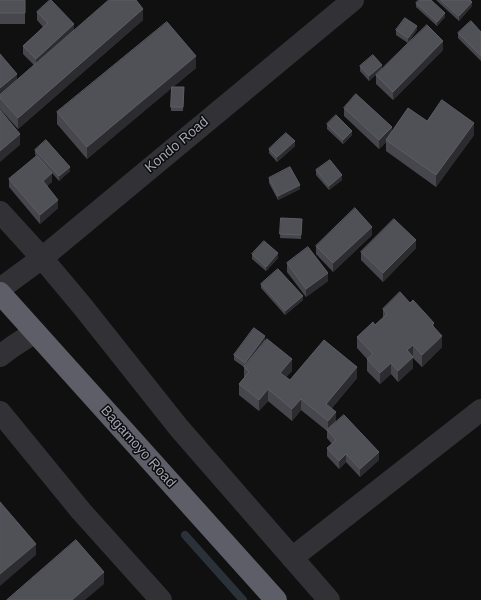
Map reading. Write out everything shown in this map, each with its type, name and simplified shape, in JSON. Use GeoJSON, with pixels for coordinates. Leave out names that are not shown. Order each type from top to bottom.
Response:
{"type":"FeatureCollection","features":[{"type":"Feature","properties":{"kind":"highway","name":"Bagamoyo Road"},"geometry":{"type":"LineString","coordinates":[[0,293],[276,600]]}},
{"type":"Feature","properties":{"kind":"street","name":"Kondo Road"},"geometry":{"type":"LineString","coordinates":[[0,288],[42,258],[353,0]]}},
{"type":"Feature","properties":{"kind":"street"},"geometry":{"type":"LineString","coordinates":[[0,212],[42,258],[83,307],[179,428],[329,600]]}},
{"type":"Feature","properties":{"kind":"street"},"geometry":{"type":"LineString","coordinates":[[0,356],[35,332]]}},
{"type":"Feature","properties":{"kind":"street"},"geometry":{"type":"LineString","coordinates":[[292,558],[481,410]]}},
{"type":"Feature","properties":{"kind":"street"},"geometry":{"type":"LineString","coordinates":[[0,412],[81,511],[161,600]]}},
{"type":"Feature","properties":{"kind":"building"},"geometry":{"type":"Polygon","coordinates":[[[0,0],[25,0],[25,13],[0,13],[0,0]]]}},
{"type":"Feature","properties":{"kind":"building"},"geometry":{"type":"Polygon","coordinates":[[[50,0],[74,24],[36,59],[23,46],[48,23],[37,12],[50,0]]]}},
{"type":"Feature","properties":{"kind":"building"},"geometry":{"type":"Polygon","coordinates":[[[109,0],[136,0],[143,9],[18,118],[0,98],[0,95],[109,0]]]}},
{"type":"Feature","properties":{"kind":"building"},"geometry":{"type":"Polygon","coordinates":[[[419,0],[431,0],[445,13],[437,22],[416,3],[419,0]]]}},
{"type":"Feature","properties":{"kind":"building"},"geometry":{"type":"Polygon","coordinates":[[[441,0],[470,0],[472,2],[459,16],[441,0]]]}},
{"type":"Feature","properties":{"kind":"building"},"geometry":{"type":"Polygon","coordinates":[[[405,18],[417,26],[408,38],[396,30],[405,18]]]}},
{"type":"Feature","properties":{"kind":"building"},"geometry":{"type":"Polygon","coordinates":[[[471,21],[481,32],[481,56],[458,33],[471,21]]]}},
{"type":"Feature","properties":{"kind":"building"},"geometry":{"type":"Polygon","coordinates":[[[167,22],[196,56],[87,147],[57,112],[167,22]]]}},
{"type":"Feature","properties":{"kind":"building"},"geometry":{"type":"Polygon","coordinates":[[[427,25],[443,41],[393,92],[376,75],[427,25]]]}},
{"type":"Feature","properties":{"kind":"building"},"geometry":{"type":"Polygon","coordinates":[[[0,54],[17,74],[0,88],[0,54]]]}},
{"type":"Feature","properties":{"kind":"building"},"geometry":{"type":"Polygon","coordinates":[[[373,55],[382,65],[369,76],[360,66],[373,55]]]}},
{"type":"Feature","properties":{"kind":"building"},"geometry":{"type":"Polygon","coordinates":[[[172,87],[184,87],[183,107],[171,107],[172,87]]]}},
{"type":"Feature","properties":{"kind":"building"},"geometry":{"type":"Polygon","coordinates":[[[356,94],[392,127],[379,140],[344,108],[356,94]]]}},
{"type":"Feature","properties":{"kind":"building"},"geometry":{"type":"Polygon","coordinates":[[[442,100],[474,123],[436,175],[386,140],[408,108],[427,121],[442,100]]]}},
{"type":"Feature","properties":{"kind":"building"},"geometry":{"type":"Polygon","coordinates":[[[0,110],[20,134],[0,151],[0,110]]]}},
{"type":"Feature","properties":{"kind":"building"},"geometry":{"type":"Polygon","coordinates":[[[336,115],[352,131],[343,140],[327,124],[336,115]]]}},
{"type":"Feature","properties":{"kind":"building"},"geometry":{"type":"Polygon","coordinates":[[[286,133],[295,141],[277,157],[269,149],[286,133]]]}},
{"type":"Feature","properties":{"kind":"building"},"geometry":{"type":"Polygon","coordinates":[[[46,140],[70,167],[59,176],[35,150],[46,140]]]}},
{"type":"Feature","properties":{"kind":"building"},"geometry":{"type":"Polygon","coordinates":[[[37,156],[52,173],[43,181],[58,200],[40,215],[9,179],[37,156]]]}},
{"type":"Feature","properties":{"kind":"building"},"geometry":{"type":"Polygon","coordinates":[[[330,160],[342,175],[329,186],[316,170],[330,160]]]}},
{"type":"Feature","properties":{"kind":"building"},"geometry":{"type":"Polygon","coordinates":[[[290,167],[300,185],[278,196],[269,178],[290,167]]]}},
{"type":"Feature","properties":{"kind":"building"},"geometry":{"type":"Polygon","coordinates":[[[355,208],[372,227],[333,263],[316,246],[355,208]]]}},
{"type":"Feature","properties":{"kind":"building"},"geometry":{"type":"Polygon","coordinates":[[[281,218],[302,219],[301,235],[280,234],[281,218]]]}},
{"type":"Feature","properties":{"kind":"building"},"geometry":{"type":"Polygon","coordinates":[[[394,219],[416,240],[383,273],[361,252],[394,219]]]}},
{"type":"Feature","properties":{"kind":"building"},"geometry":{"type":"Polygon","coordinates":[[[264,241],[278,253],[266,267],[252,254],[264,241]]]}},
{"type":"Feature","properties":{"kind":"building"},"geometry":{"type":"Polygon","coordinates":[[[308,247],[328,273],[306,289],[287,263],[308,247]]]}},
{"type":"Feature","properties":{"kind":"building"},"geometry":{"type":"Polygon","coordinates":[[[278,269],[303,296],[285,311],[261,284],[278,269]]]}},
{"type":"Feature","properties":{"kind":"building"},"geometry":{"type":"Polygon","coordinates":[[[400,292],[410,303],[413,300],[434,323],[432,325],[442,336],[422,355],[413,345],[407,350],[413,357],[398,371],[391,363],[380,373],[367,359],[373,354],[357,337],[373,322],[375,325],[387,314],[383,309],[400,292]]]}},
{"type":"Feature","properties":{"kind":"building"},"geometry":{"type":"Polygon","coordinates":[[[254,328],[265,336],[245,363],[234,355],[254,328]]]}},
{"type":"Feature","properties":{"kind":"building"},"geometry":{"type":"Polygon","coordinates":[[[267,339],[292,359],[280,373],[290,380],[324,340],[357,367],[326,404],[336,412],[328,421],[301,399],[292,409],[268,389],[259,400],[239,384],[249,372],[244,367],[267,339]]]}},
{"type":"Feature","properties":{"kind":"building"},"geometry":{"type":"Polygon","coordinates":[[[344,415],[379,452],[360,469],[346,454],[339,461],[327,448],[336,440],[327,430],[344,415]]]}},
{"type":"Feature","properties":{"kind":"building"},"geometry":{"type":"Polygon","coordinates":[[[0,502],[36,544],[0,574],[0,502]]]}},
{"type":"Feature","properties":{"kind":"building"},"geometry":{"type":"Polygon","coordinates":[[[76,540],[104,572],[72,600],[7,600],[76,540]]]}},
{"type":"Feature","properties":{"kind":"waterway"},"geometry":{"type":"LineString","coordinates":[[185,535],[243,600]]}}]}
